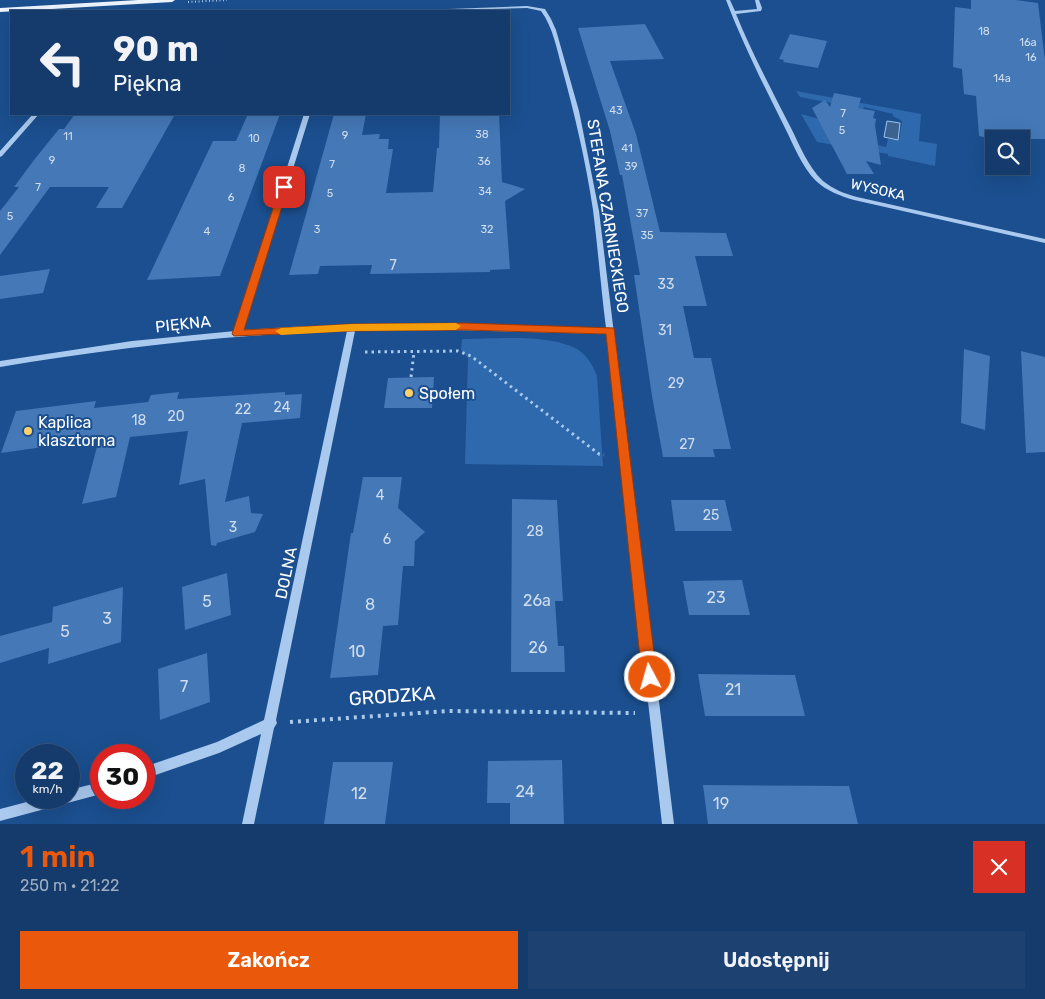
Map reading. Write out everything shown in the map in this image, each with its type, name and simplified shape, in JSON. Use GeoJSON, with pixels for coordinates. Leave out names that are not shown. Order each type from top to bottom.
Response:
{"type":"FeatureCollection","features":[{"type":"Feature","properties":{"kind":"main road"},"geometry":{"type":"LineString","coordinates":[[0,10],[39,0]]}},
{"type":"Feature","properties":{"kind":"main road"},"geometry":{"type":"LineString","coordinates":[[47,0],[63,8]]}},
{"type":"Feature","properties":{"kind":"main road"},"geometry":{"type":"LineString","coordinates":[[0,10],[63,8],[172,0]]}},
{"type":"Feature","properties":{"kind":"street","name":"WYSOKA"},"geometry":{"type":"LineString","coordinates":[[728,0],[744,44],[808,167],[823,184],[842,195],[856,199],[1045,241]]}},
{"type":"Feature","properties":{"kind":"street"},"geometry":{"type":"LineString","coordinates":[[732,13],[759,10],[757,0]]}},
{"type":"Feature","properties":{"kind":"street"},"geometry":{"type":"LineString","coordinates":[[448,10],[540,8]]}},
{"type":"Feature","properties":{"kind":"street","name":"STEFANA CZARNIECKIEGO"},"geometry":{"type":"LineString","coordinates":[[540,8],[546,13],[558,43],[580,126],[596,211],[668,824]]}},
{"type":"Feature","properties":{"kind":"street"},"geometry":{"type":"LineString","coordinates":[[0,155],[35,115]]}},
{"type":"Feature","properties":{"kind":"street"},"geometry":{"type":"LineString","coordinates":[[238,334],[307,115]]}},
{"type":"Feature","properties":{"kind":"street","name":"PIĘKNA"},"geometry":{"type":"LineString","coordinates":[[0,364],[153,342],[238,334],[352,328],[481,326],[611,331]]}},
{"type":"Feature","properties":{"kind":"street","name":"DOLNA"},"geometry":{"type":"LineString","coordinates":[[248,824],[271,723],[352,328]]}},
{"type":"Feature","properties":{"kind":"street"},"geometry":{"type":"LineString","coordinates":[[155,770],[219,747],[271,723]]}},
{"type":"Feature","properties":{"kind":"street"},"geometry":{"type":"LineString","coordinates":[[0,815],[90,792]]}},
{"type":"Feature","properties":{"kind":"path"},"geometry":{"type":"LineString","coordinates":[[347,352],[458,351],[471,356],[599,454],[625,456]]}},
{"type":"Feature","properties":{"kind":"path"},"geometry":{"type":"LineString","coordinates":[[410,377],[414,352]]}},
{"type":"Feature","properties":{"kind":"path","name":"GRODZKA"},"geometry":{"type":"LineString","coordinates":[[271,723],[448,712],[654,713]]}},
{"type":"Feature","properties":{"kind":"shaded area"},"geometry":{"type":"Polygon","coordinates":[[[796,91],[921,114],[919,141],[937,144],[935,166],[888,156],[888,154],[817,142],[801,114],[830,122],[855,140],[886,147],[888,139],[899,140],[902,121],[893,116],[893,114],[864,107],[863,109],[800,97],[796,91]]]}},
{"type":"Feature","properties":{"kind":"shaded area"},"geometry":{"type":"Polygon","coordinates":[[[887,121],[900,123],[898,140],[884,137],[887,121]]]}},
{"type":"Feature","properties":{"kind":"shaded area"},"geometry":{"type":"Polygon","coordinates":[[[462,339],[540,339],[569,345],[583,353],[597,376],[603,466],[465,464],[468,358],[461,350],[462,339]]]}},
{"type":"Feature","properties":{"kind":"building"},"geometry":{"type":"Polygon","coordinates":[[[971,0],[1016,0],[1038,3],[1045,60],[1045,139],[1030,139],[1030,130],[985,130],[985,137],[979,136],[976,96],[964,94],[962,69],[953,67],[955,7],[971,9],[971,0]]]}},
{"type":"Feature","properties":{"kind":"building"},"geometry":{"type":"Polygon","coordinates":[[[645,24],[664,59],[610,61],[636,134],[660,232],[726,233],[733,256],[695,256],[707,306],[683,306],[694,358],[711,358],[731,449],[713,449],[715,457],[663,457],[634,275],[640,275],[622,175],[620,175],[610,131],[578,28],[645,24]]]}},
{"type":"Feature","properties":{"kind":"building"},"geometry":{"type":"Polygon","coordinates":[[[790,34],[827,41],[818,68],[783,62],[784,60],[779,59],[790,34]]]}},
{"type":"Feature","properties":{"kind":"building"},"geometry":{"type":"Polygon","coordinates":[[[834,93],[861,98],[858,108],[875,111],[873,118],[876,119],[875,125],[881,165],[866,161],[874,174],[847,174],[812,108],[825,100],[830,107],[834,93]]]}},
{"type":"Feature","properties":{"kind":"building"},"geometry":{"type":"Polygon","coordinates":[[[74,115],[174,116],[122,208],[96,208],[109,187],[50,187],[0,255],[0,211],[19,187],[14,187],[34,160],[59,129],[64,129],[74,115]]]}},
{"type":"Feature","properties":{"kind":"building"},"geometry":{"type":"Polygon","coordinates":[[[248,115],[280,115],[220,276],[147,280],[213,141],[236,141],[248,115]]]}},
{"type":"Feature","properties":{"kind":"building"},"geometry":{"type":"Polygon","coordinates":[[[334,115],[366,115],[362,135],[380,134],[379,139],[389,139],[388,149],[393,149],[386,193],[433,192],[437,148],[439,148],[440,115],[499,115],[502,182],[525,189],[505,201],[510,269],[490,270],[490,272],[370,274],[372,265],[320,266],[318,274],[289,275],[334,115]]]}},
{"type":"Feature","properties":{"kind":"building"},"geometry":{"type":"Polygon","coordinates":[[[50,269],[43,293],[0,299],[0,276],[50,269]]]}},
{"type":"Feature","properties":{"kind":"building"},"geometry":{"type":"Polygon","coordinates":[[[964,349],[990,356],[985,430],[961,423],[964,349]]]}},
{"type":"Feature","properties":{"kind":"building"},"geometry":{"type":"Polygon","coordinates":[[[1021,351],[1045,357],[1045,452],[1026,453],[1021,351]]]}},
{"type":"Feature","properties":{"kind":"building","name":"Społem"},"geometry":{"type":"Polygon","coordinates":[[[434,377],[432,408],[384,408],[388,378],[434,377]]]}},
{"type":"Feature","properties":{"kind":"building"},"geometry":{"type":"Polygon","coordinates":[[[179,392],[177,399],[285,392],[285,395],[302,394],[300,418],[242,423],[225,502],[249,496],[251,513],[263,514],[255,532],[217,543],[216,546],[211,545],[205,479],[179,485],[188,431],[130,437],[116,497],[82,504],[99,439],[1,453],[16,411],[96,401],[94,408],[148,402],[151,395],[179,392]]]}},
{"type":"Feature","properties":{"kind":"building"},"geometry":{"type":"Polygon","coordinates":[[[363,477],[402,477],[398,508],[425,532],[415,541],[414,566],[403,566],[398,625],[383,626],[378,675],[330,678],[351,533],[353,533],[363,477]]]}},
{"type":"Feature","properties":{"kind":"building"},"geometry":{"type":"Polygon","coordinates":[[[512,499],[557,500],[563,601],[555,601],[558,646],[564,646],[565,672],[511,672],[512,499]]]}},
{"type":"Feature","properties":{"kind":"building"},"geometry":{"type":"Polygon","coordinates":[[[671,500],[725,500],[732,531],[675,531],[671,500]]]}},
{"type":"Feature","properties":{"kind":"building"},"geometry":{"type":"Polygon","coordinates":[[[227,573],[231,615],[185,630],[182,587],[227,573]]]}},
{"type":"Feature","properties":{"kind":"building"},"geometry":{"type":"Polygon","coordinates":[[[742,580],[750,615],[689,615],[683,581],[742,580]]]}},
{"type":"Feature","properties":{"kind":"building"},"geometry":{"type":"Polygon","coordinates":[[[123,587],[121,642],[48,664],[49,648],[0,663],[0,636],[52,622],[53,607],[123,587]]]}},
{"type":"Feature","properties":{"kind":"building"},"geometry":{"type":"Polygon","coordinates":[[[207,653],[210,702],[160,720],[158,669],[207,653]]]}},
{"type":"Feature","properties":{"kind":"building"},"geometry":{"type":"Polygon","coordinates":[[[698,674],[795,675],[805,716],[705,716],[698,674]]]}},
{"type":"Feature","properties":{"kind":"building"},"geometry":{"type":"Polygon","coordinates":[[[562,760],[564,824],[510,824],[510,803],[487,803],[488,761],[562,760]]]}},
{"type":"Feature","properties":{"kind":"building"},"geometry":{"type":"Polygon","coordinates":[[[333,762],[393,762],[385,824],[324,824],[333,762]]]}},
{"type":"Feature","properties":{"kind":"building"},"geometry":{"type":"Polygon","coordinates":[[[703,785],[849,786],[858,824],[708,824],[703,785]]]}},
{"type":"Feature","properties":{"kind":"slow traffic"},"geometry":{"type":"LineString","coordinates":[[281,331],[456,326]]}},
{"type":"Feature","properties":{"kind":"place","name":"Społem"},"geometry":{"type":"Point","coordinates":[409,393]}},
{"type":"Feature","properties":{"kind":"place","name":"Kaplica klasztorna"},"geometry":{"type":"Point","coordinates":[28,431]}},
{"type":"Feature","properties":{"kind":"route"},"geometry":{"type":"LineString","coordinates":[[284,187],[238,334],[352,328],[464,326],[611,331],[650,677]]}}]}
